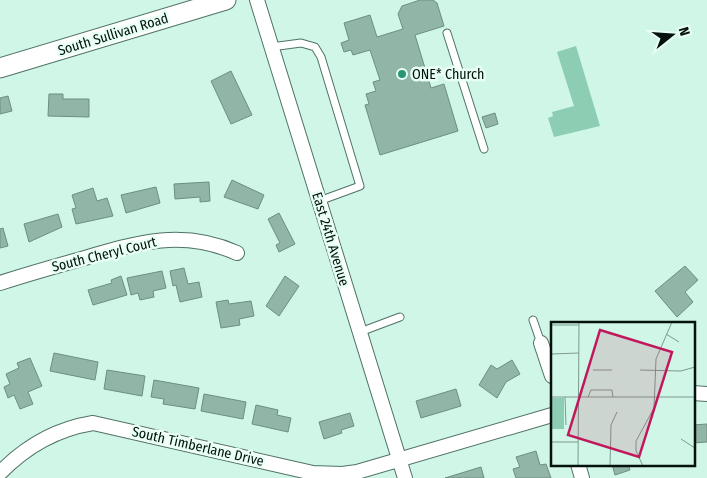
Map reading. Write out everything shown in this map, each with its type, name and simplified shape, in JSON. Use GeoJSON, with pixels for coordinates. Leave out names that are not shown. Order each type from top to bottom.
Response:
{"type":"FeatureCollection","features":[{"type":"Feature","properties":{"kind":"main road","name":"South Sullivan Road"},"geometry":{"type":"LineString","coordinates":[[0,68],[226,0]]}},
{"type":"Feature","properties":{"kind":"street","name":"East 24th Avenue"},"geometry":{"type":"LineString","coordinates":[[257,0],[405,478]]}},
{"type":"Feature","properties":{"kind":"street","name":"South Cheryl Court"},"geometry":{"type":"LineString","coordinates":[[0,283],[143,242],[187,240],[218,245],[237,253]]}},
{"type":"Feature","properties":{"kind":"street"},"geometry":{"type":"LineString","coordinates":[[541,343],[551,373]]}},
{"type":"Feature","properties":{"kind":"street"},"geometry":{"type":"LineString","coordinates":[[694,394],[707,394]]}},
{"type":"Feature","properties":{"kind":"street","name":"South Timberlane Drive"},"geometry":{"type":"LineString","coordinates":[[0,473],[33,445],[75,426],[93,424],[313,473],[328,474],[357,472],[551,415]]}},
{"type":"Feature","properties":{"kind":"lane"},"geometry":{"type":"LineString","coordinates":[[448,33],[484,149]]}},
{"type":"Feature","properties":{"kind":"lane"},"geometry":{"type":"LineString","coordinates":[[271,47],[301,43],[315,47],[321,57],[360,186],[319,201]]}},
{"type":"Feature","properties":{"kind":"lane"},"geometry":{"type":"LineString","coordinates":[[360,332],[400,317]]}},
{"type":"Feature","properties":{"kind":"lane"},"geometry":{"type":"LineString","coordinates":[[533,320],[541,343]]}},
{"type":"Feature","properties":{"kind":"green space"},"geometry":{"type":"Polygon","coordinates":[[[576,46],[600,126],[554,137],[548,118],[553,116],[552,112],[574,106],[557,52],[576,46]]]}},
{"type":"Feature","properties":{"kind":"building","name":"ONE* Church"},"geometry":{"type":"Polygon","coordinates":[[[420,0],[433,0],[437,3],[444,26],[415,35],[431,88],[444,84],[458,131],[380,155],[365,105],[369,104],[366,94],[376,91],[373,82],[380,80],[370,50],[353,55],[351,50],[344,52],[341,43],[349,40],[344,23],[370,15],[377,37],[403,29],[398,14],[402,6],[420,0]]]}},
{"type":"Feature","properties":{"kind":"building"},"geometry":{"type":"Polygon","coordinates":[[[231,71],[252,115],[231,124],[211,81],[231,71]]]}},
{"type":"Feature","properties":{"kind":"building"},"geometry":{"type":"Polygon","coordinates":[[[49,94],[63,94],[63,99],[89,99],[89,117],[48,116],[49,94]]]}},
{"type":"Feature","properties":{"kind":"building"},"geometry":{"type":"Polygon","coordinates":[[[8,96],[12,111],[0,114],[0,98],[8,96]]]}},
{"type":"Feature","properties":{"kind":"building"},"geometry":{"type":"Polygon","coordinates":[[[495,113],[498,124],[486,128],[482,117],[495,113]]]}},
{"type":"Feature","properties":{"kind":"building"},"geometry":{"type":"Polygon","coordinates":[[[232,180],[264,195],[258,209],[224,197],[232,180]]]}},
{"type":"Feature","properties":{"kind":"building"},"geometry":{"type":"Polygon","coordinates":[[[209,182],[210,201],[200,202],[200,197],[175,199],[174,184],[209,182]]]}},
{"type":"Feature","properties":{"kind":"building"},"geometry":{"type":"Polygon","coordinates":[[[156,187],[160,203],[126,213],[121,195],[156,187]]]}},
{"type":"Feature","properties":{"kind":"building"},"geometry":{"type":"Polygon","coordinates":[[[93,188],[97,201],[107,198],[113,216],[76,224],[72,209],[76,208],[72,195],[93,188]]]}},
{"type":"Feature","properties":{"kind":"building"},"geometry":{"type":"Polygon","coordinates":[[[279,213],[295,244],[279,252],[276,245],[280,243],[268,219],[279,213]]]}},
{"type":"Feature","properties":{"kind":"building"},"geometry":{"type":"Polygon","coordinates":[[[58,214],[62,227],[29,242],[24,224],[58,214]]]}},
{"type":"Feature","properties":{"kind":"building"},"geometry":{"type":"Polygon","coordinates":[[[3,228],[8,246],[0,248],[0,229],[3,228]]]}},
{"type":"Feature","properties":{"kind":"building"},"geometry":{"type":"Polygon","coordinates":[[[685,266],[698,280],[685,292],[693,302],[677,317],[655,291],[685,266]]]}},
{"type":"Feature","properties":{"kind":"building"},"geometry":{"type":"Polygon","coordinates":[[[184,268],[188,284],[199,282],[202,297],[180,302],[176,285],[173,286],[170,271],[184,268]]]}},
{"type":"Feature","properties":{"kind":"building"},"geometry":{"type":"Polygon","coordinates":[[[162,271],[166,288],[153,291],[154,297],[140,300],[138,293],[131,295],[127,278],[162,271]]]}},
{"type":"Feature","properties":{"kind":"building"},"geometry":{"type":"Polygon","coordinates":[[[121,276],[127,295],[93,305],[88,290],[112,283],[111,280],[121,276]]]}},
{"type":"Feature","properties":{"kind":"building"},"geometry":{"type":"Polygon","coordinates":[[[285,276],[299,286],[279,316],[266,306],[285,276]]]}},
{"type":"Feature","properties":{"kind":"building"},"geometry":{"type":"Polygon","coordinates":[[[228,300],[229,304],[251,301],[254,316],[239,319],[240,325],[221,328],[216,302],[228,300]]]}},
{"type":"Feature","properties":{"kind":"building"},"geometry":{"type":"Polygon","coordinates":[[[54,353],[98,362],[95,380],[50,371],[54,353]]]}},
{"type":"Feature","properties":{"kind":"building"},"geometry":{"type":"Polygon","coordinates":[[[30,358],[42,386],[28,392],[33,404],[20,409],[14,395],[8,398],[4,387],[10,384],[6,374],[19,368],[17,363],[30,358]]]}},
{"type":"Feature","properties":{"kind":"building"},"geometry":{"type":"Polygon","coordinates":[[[512,360],[520,374],[506,382],[497,398],[479,385],[491,365],[497,369],[512,360]]]}},
{"type":"Feature","properties":{"kind":"building"},"geometry":{"type":"Polygon","coordinates":[[[107,370],[145,376],[142,396],[104,389],[107,370]]]}},
{"type":"Feature","properties":{"kind":"building"},"geometry":{"type":"Polygon","coordinates":[[[154,380],[199,388],[195,409],[163,404],[164,399],[151,397],[154,380]]]}},
{"type":"Feature","properties":{"kind":"building"},"geometry":{"type":"Polygon","coordinates":[[[456,389],[461,406],[421,418],[416,401],[456,389]]]}},
{"type":"Feature","properties":{"kind":"building"},"geometry":{"type":"Polygon","coordinates":[[[204,394],[246,402],[243,419],[201,411],[204,394]]]}},
{"type":"Feature","properties":{"kind":"building"},"geometry":{"type":"Polygon","coordinates":[[[256,405],[278,410],[277,415],[291,418],[288,432],[252,424],[256,405]]]}},
{"type":"Feature","properties":{"kind":"building"},"geometry":{"type":"Polygon","coordinates":[[[350,413],[354,426],[341,430],[342,433],[324,439],[319,422],[350,413]]]}},
{"type":"Feature","properties":{"kind":"building"},"geometry":{"type":"Polygon","coordinates":[[[707,424],[707,442],[694,443],[694,425],[707,424]]]}},
{"type":"Feature","properties":{"kind":"building"},"geometry":{"type":"Polygon","coordinates":[[[536,451],[540,465],[546,464],[551,478],[516,478],[513,469],[520,467],[516,457],[536,451]]]}},
{"type":"Feature","properties":{"kind":"building"},"geometry":{"type":"Polygon","coordinates":[[[613,466],[629,466],[630,470],[615,475],[613,466]]]}},
{"type":"Feature","properties":{"kind":"building"},"geometry":{"type":"Polygon","coordinates":[[[481,467],[484,478],[445,478],[481,467]]]}},
{"type":"Feature","properties":{"kind":"place","name":"ONE* Church"},"geometry":{"type":"Point","coordinates":[402,74]}}]}
